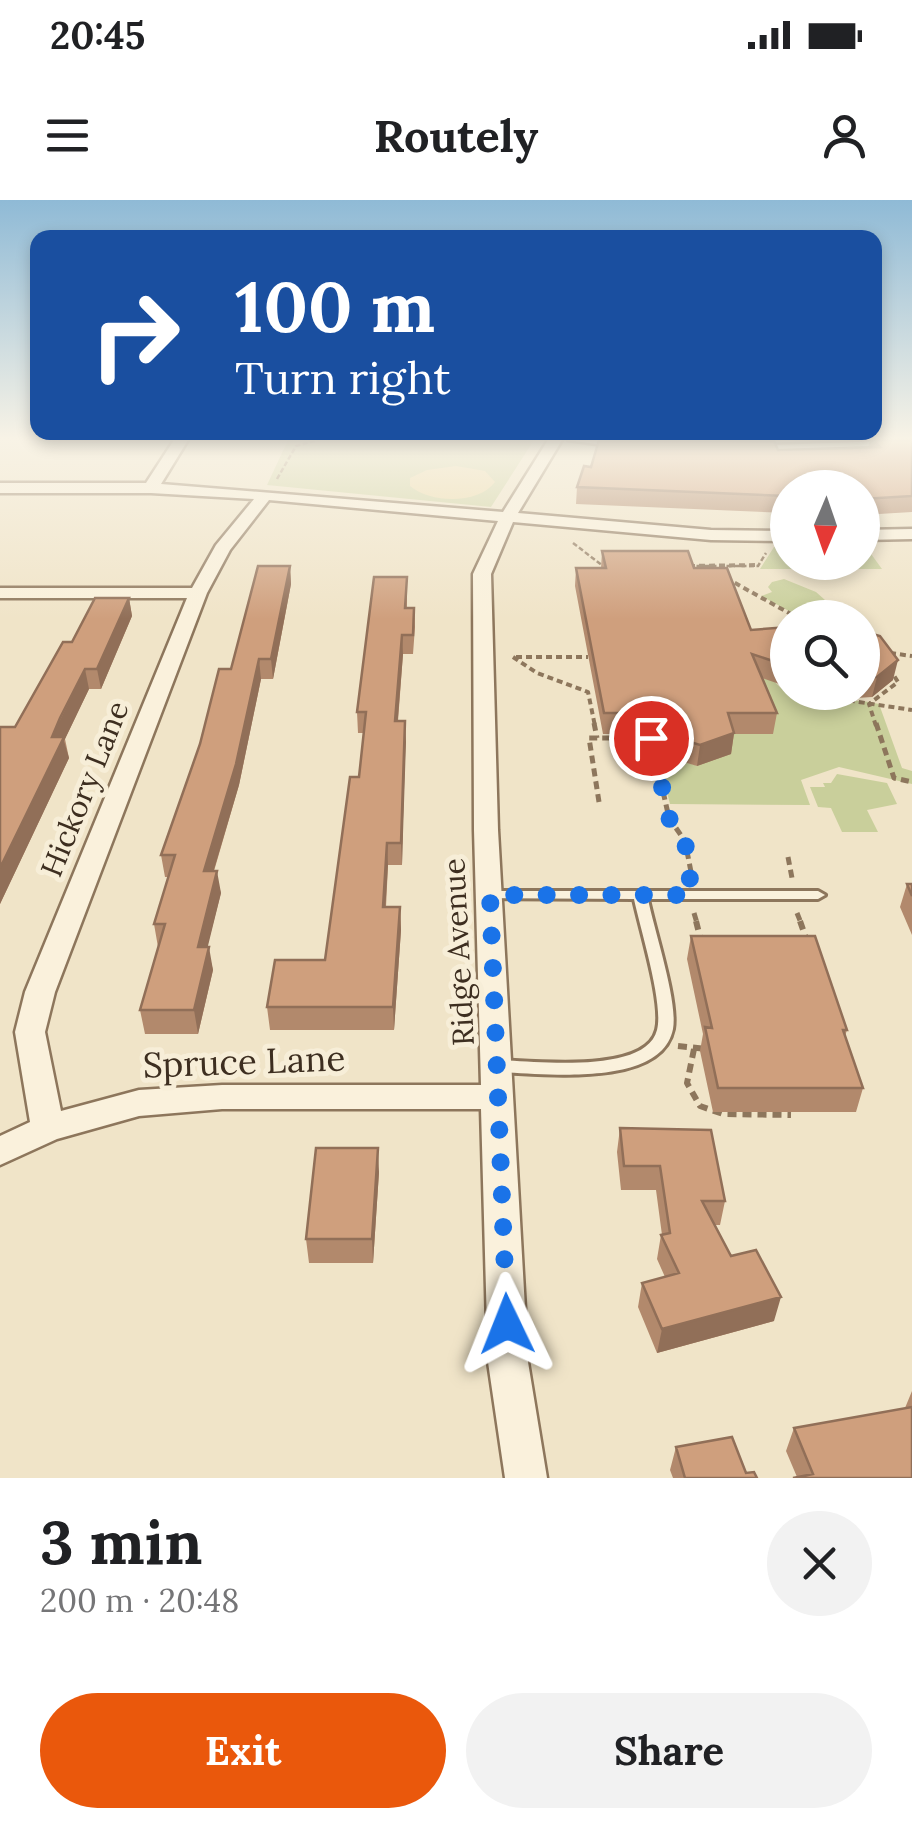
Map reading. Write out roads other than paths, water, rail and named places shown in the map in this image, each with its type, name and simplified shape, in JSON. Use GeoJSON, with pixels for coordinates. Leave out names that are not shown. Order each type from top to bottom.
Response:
{"type":"FeatureCollection","features":[{"type":"Feature","properties":{"kind":"street","name":"Hickory Lane"},"geometry":{"type":"LineString","coordinates":[[48,1128],[30,1032],[40,992],[198,593],[222,549],[261,500]]}},
{"type":"Feature","properties":{"kind":"street"},"geometry":{"type":"LineString","coordinates":[[351,500],[507,518],[770,536]]}},
{"type":"Feature","properties":{"kind":"street","name":"Ridge Avenue"},"geometry":{"type":"LineString","coordinates":[[518,500],[482,574],[508,1362],[526,1478]]}},
{"type":"Feature","properties":{"kind":"street"},"geometry":{"type":"LineString","coordinates":[[880,535],[912,534]]}},
{"type":"Feature","properties":{"kind":"street"},"geometry":{"type":"LineString","coordinates":[[0,594],[198,593]]}},
{"type":"Feature","properties":{"kind":"street","name":"Spruce Lane"},"geometry":{"type":"LineString","coordinates":[[0,1151],[48,1128],[140,1103],[498,1082]]}},
{"type":"Feature","properties":{"kind":"lane"},"geometry":{"type":"LineString","coordinates":[[490,895],[818,896]]}},
{"type":"Feature","properties":{"kind":"lane"},"geometry":{"type":"LineString","coordinates":[[498,1082],[618,1066],[655,1051],[666,1028],[640,895]]}}]}
